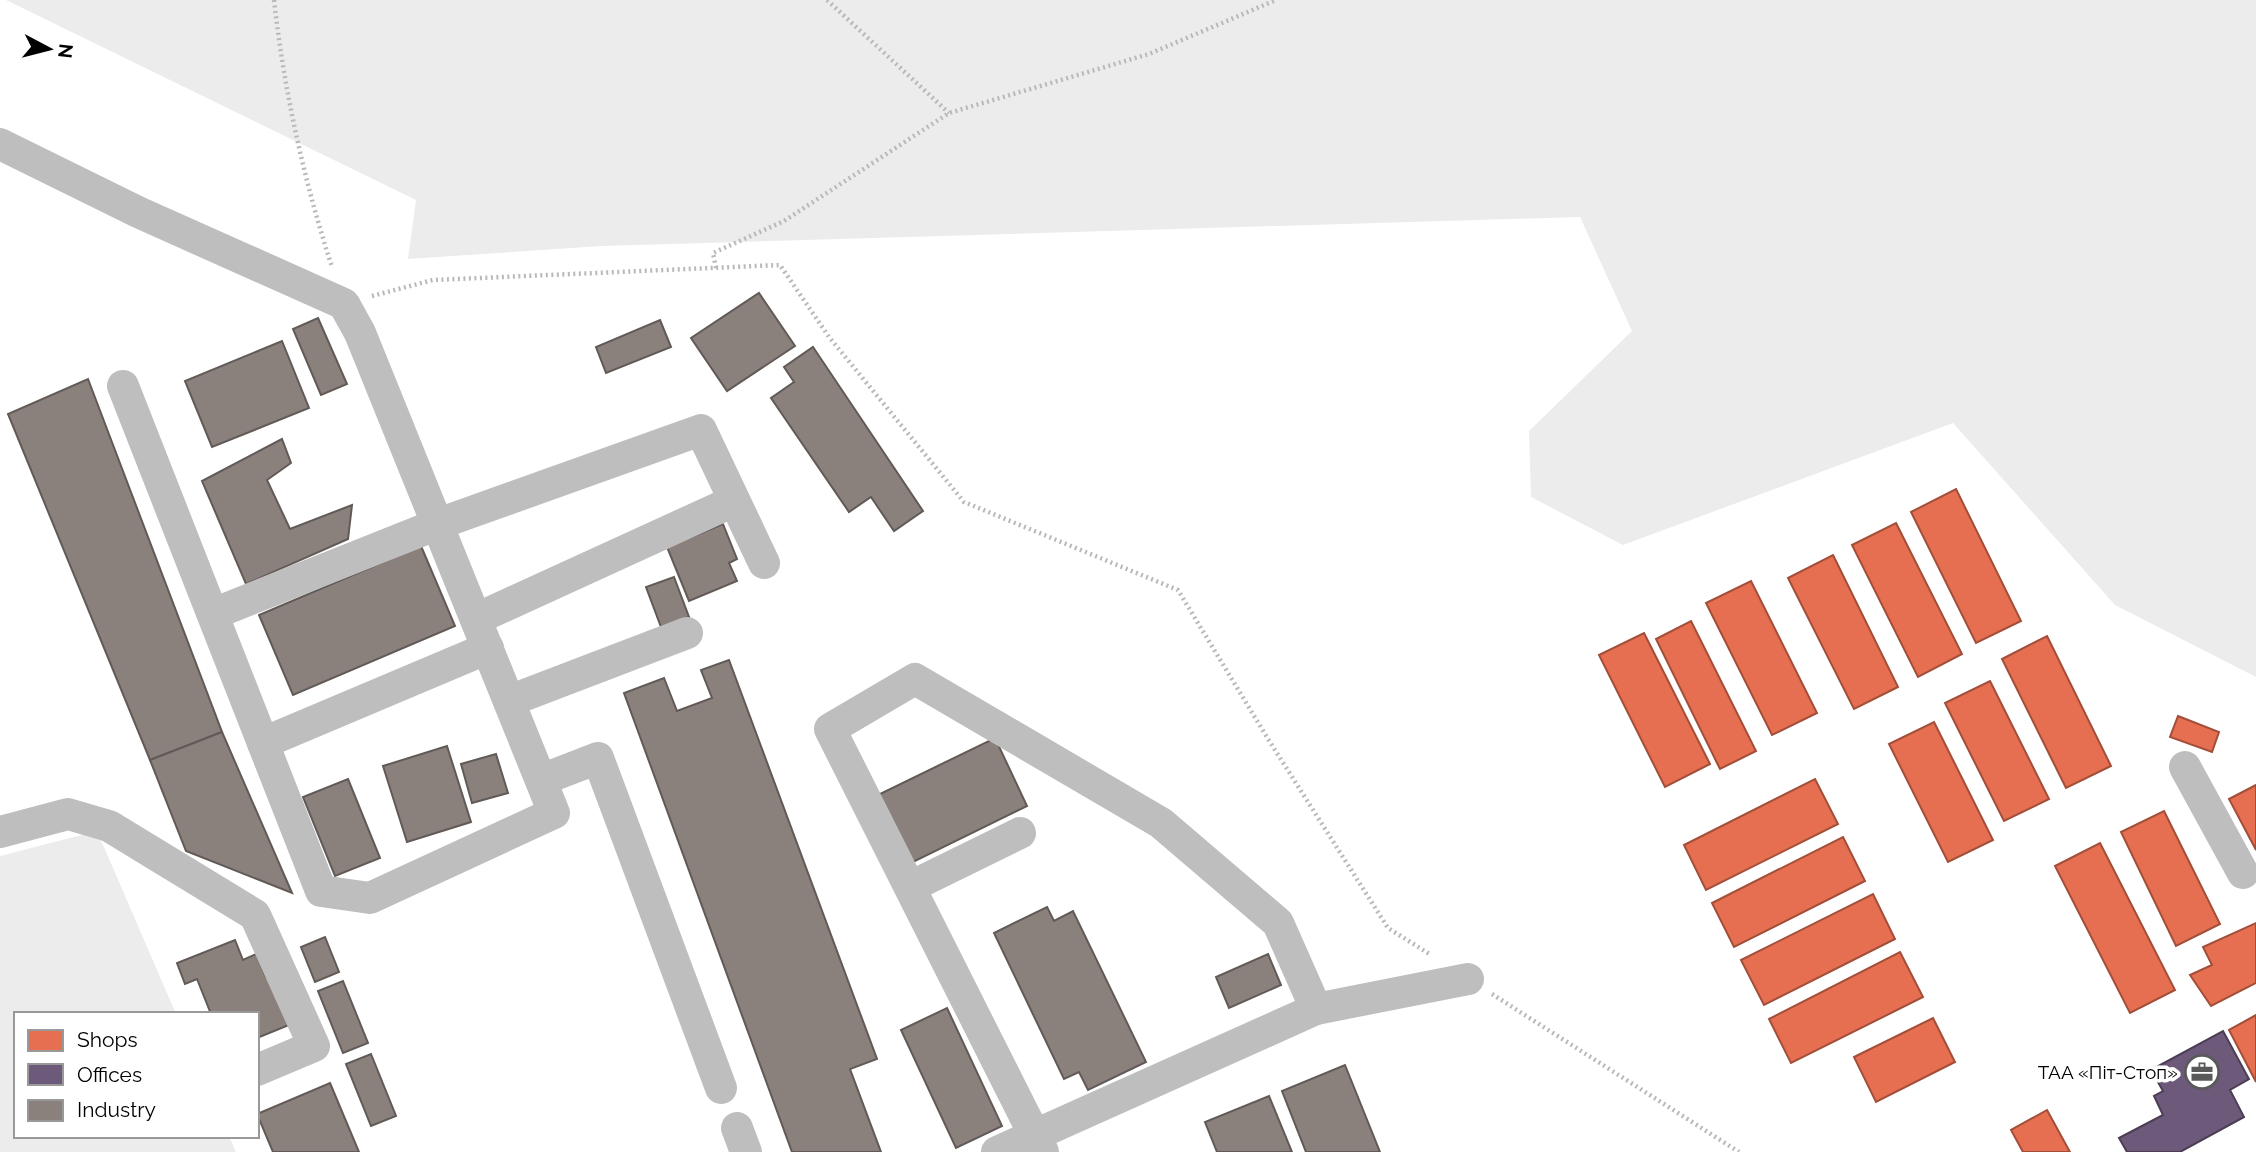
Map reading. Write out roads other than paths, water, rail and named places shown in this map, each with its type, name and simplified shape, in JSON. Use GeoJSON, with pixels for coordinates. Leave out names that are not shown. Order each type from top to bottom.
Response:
{"type":"FeatureCollection","features":[{"type":"Feature","properties":{"kind":"lane"},"geometry":{"type":"LineString","coordinates":[[0,144],[138,212],[344,304],[360,333],[554,813],[370,898],[321,891],[123,386]]}},
{"type":"Feature","properties":{"kind":"lane"},"geometry":{"type":"LineString","coordinates":[[213,614],[438,524],[701,430],[764,563]]}},
{"type":"Feature","properties":{"kind":"lane"},"geometry":{"type":"LineString","coordinates":[[476,619],[734,501]]}},
{"type":"Feature","properties":{"kind":"lane"},"geometry":{"type":"LineString","coordinates":[[509,701],[687,633]]}},
{"type":"Feature","properties":{"kind":"lane"},"geometry":{"type":"LineString","coordinates":[[263,743],[488,648]]}},
{"type":"Feature","properties":{"kind":"lane"},"geometry":{"type":"LineString","coordinates":[[1039,1143],[830,729],[915,679],[1161,824],[1278,923],[1316,1009]]}},
{"type":"Feature","properties":{"kind":"lane"},"geometry":{"type":"LineString","coordinates":[[541,780],[598,758],[721,1088]]}},
{"type":"Feature","properties":{"kind":"lane"},"geometry":{"type":"LineString","coordinates":[[2185,767],[2243,873]]}},
{"type":"Feature","properties":{"kind":"lane"},"geometry":{"type":"LineString","coordinates":[[0,832],[68,814],[109,826],[256,915],[314,1046],[259,1069]]}},
{"type":"Feature","properties":{"kind":"lane"},"geometry":{"type":"LineString","coordinates":[[910,887],[1020,833]]}},
{"type":"Feature","properties":{"kind":"lane"},"geometry":{"type":"LineString","coordinates":[[997,1152],[1039,1143],[1316,1009],[1468,979]]}},
{"type":"Feature","properties":{"kind":"place","name":"ТАА «Піт-Стоп»"},"geometry":{"type":"Point","coordinates":[2202,1072]}}]}
